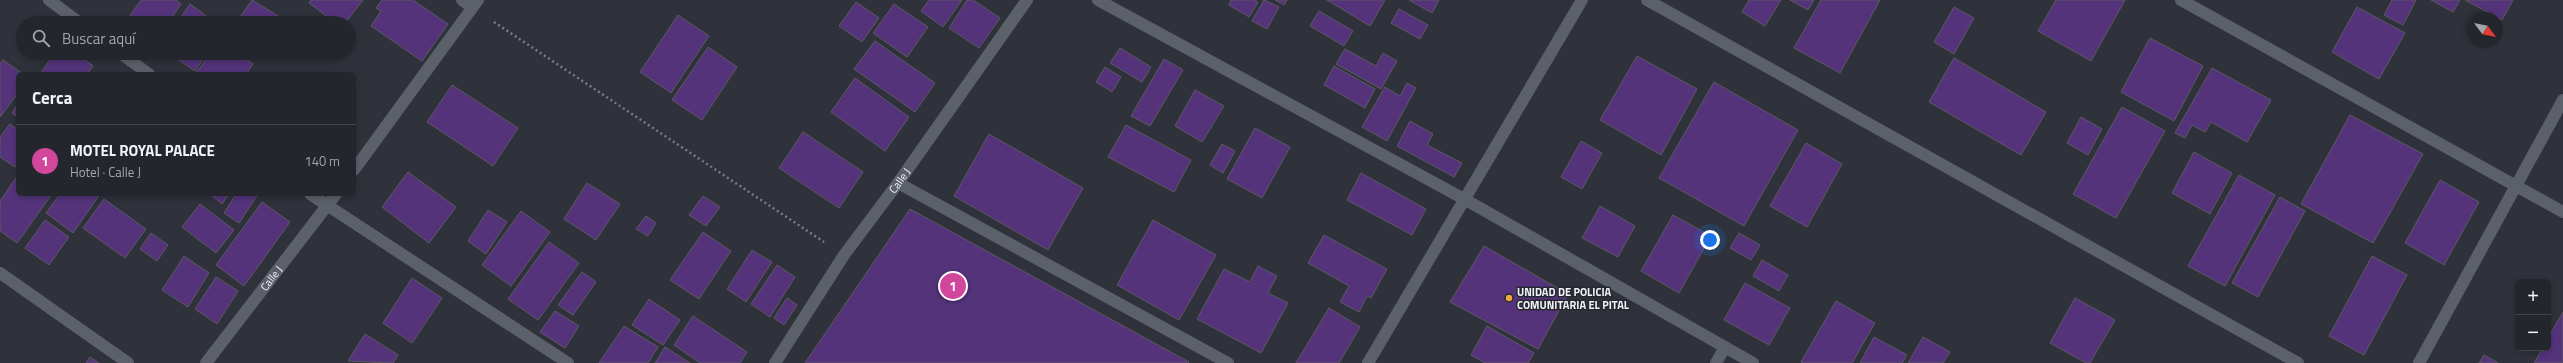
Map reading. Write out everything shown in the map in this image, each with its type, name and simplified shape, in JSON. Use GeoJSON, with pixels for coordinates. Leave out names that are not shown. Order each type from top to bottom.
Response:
{"type":"FeatureCollection","features":[{"type":"Feature","properties":{"kind":"street"},"geometry":{"type":"LineString","coordinates":[[49,0],[71,16]]}},
{"type":"Feature","properties":{"kind":"street"},"geometry":{"type":"LineString","coordinates":[[356,167],[475,4],[462,0]]}},
{"type":"Feature","properties":{"kind":"street","name":"Calle J"},"geometry":{"type":"LineString","coordinates":[[775,363],[844,255],[898,184],[1027,0]]}},
{"type":"Feature","properties":{"kind":"street"},"geometry":{"type":"LineString","coordinates":[[1098,0],[1466,200],[1753,363]]}},
{"type":"Feature","properties":{"kind":"street"},"geometry":{"type":"LineString","coordinates":[[1368,363],[1466,200],[1582,0]]}},
{"type":"Feature","properties":{"kind":"street"},"geometry":{"type":"LineString","coordinates":[[1647,0],[2298,363]]}},
{"type":"Feature","properties":{"kind":"street"},"geometry":{"type":"LineString","coordinates":[[2181,0],[2563,212]]}},
{"type":"Feature","properties":{"kind":"street"},"geometry":{"type":"LineString","coordinates":[[130,60],[146,72]]}},
{"type":"Feature","properties":{"kind":"street"},"geometry":{"type":"LineString","coordinates":[[2419,363],[2563,100]]}},
{"type":"Feature","properties":{"kind":"street"},"geometry":{"type":"LineString","coordinates":[[898,184],[1228,363]]}},
{"type":"Feature","properties":{"kind":"street"},"geometry":{"type":"LineString","coordinates":[[313,196],[327,207],[568,363]]}},
{"type":"Feature","properties":{"kind":"street","name":"Calle J"},"geometry":{"type":"LineString","coordinates":[[206,363],[335,196]]}},
{"type":"Feature","properties":{"kind":"street"},"geometry":{"type":"LineString","coordinates":[[0,273],[128,363]]}},
{"type":"Feature","properties":{"kind":"street"},"geometry":{"type":"LineString","coordinates":[[1716,363],[1725,347]]}},
{"type":"Feature","properties":{"kind":"path"},"geometry":{"type":"LineString","coordinates":[[475,4],[844,255]]}},
{"type":"Feature","properties":{"kind":"building"},"geometry":{"type":"Polygon","coordinates":[[[141,0],[176,0],[181,4],[173,16],[130,16],[141,0]]]}},
{"type":"Feature","properties":{"kind":"building"},"geometry":{"type":"Polygon","coordinates":[[[252,0],[278,16],[241,16],[252,0]]]}},
{"type":"Feature","properties":{"kind":"building"},"geometry":{"type":"Polygon","coordinates":[[[311,0],[363,0],[350,16],[327,16],[309,3],[311,0]]]}},
{"type":"Feature","properties":{"kind":"building"},"geometry":{"type":"Polygon","coordinates":[[[382,0],[413,0],[448,24],[422,61],[371,26],[381,11],[376,8],[382,0]]]}},
{"type":"Feature","properties":{"kind":"building"},"geometry":{"type":"Polygon","coordinates":[[[929,0],[962,0],[943,27],[921,11],[929,0]]]}},
{"type":"Feature","properties":{"kind":"building"},"geometry":{"type":"Polygon","coordinates":[[[967,0],[973,0],[1000,18],[979,48],[949,28],[967,0]]]}},
{"type":"Feature","properties":{"kind":"building"},"geometry":{"type":"Polygon","coordinates":[[[1231,0],[1254,0],[1258,2],[1249,17],[1229,5],[1231,0]]]}},
{"type":"Feature","properties":{"kind":"building"},"geometry":{"type":"Polygon","coordinates":[[[1264,0],[1279,7],[1267,29],[1252,21],[1264,0]]]}},
{"type":"Feature","properties":{"kind":"building"},"geometry":{"type":"Polygon","coordinates":[[[1275,0],[1287,0],[1284,5],[1275,0]]]}},
{"type":"Feature","properties":{"kind":"building"},"geometry":{"type":"Polygon","coordinates":[[[1327,0],[1385,0],[1370,26],[1327,0]]]}},
{"type":"Feature","properties":{"kind":"building"},"geometry":{"type":"Polygon","coordinates":[[[1409,0],[1439,0],[1432,13],[1409,0]]]}},
{"type":"Feature","properties":{"kind":"building"},"geometry":{"type":"Polygon","coordinates":[[[1749,0],[1781,0],[1765,26],[1742,12],[1749,0]]]}},
{"type":"Feature","properties":{"kind":"building"},"geometry":{"type":"Polygon","coordinates":[[[1790,0],[1814,0],[1808,10],[1790,0]]]}},
{"type":"Feature","properties":{"kind":"building"},"geometry":{"type":"Polygon","coordinates":[[[1821,0],[1880,0],[1840,73],[1794,48],[1821,0]]]}},
{"type":"Feature","properties":{"kind":"building"},"geometry":{"type":"Polygon","coordinates":[[[2056,0],[2125,0],[2091,61],[2038,31],[2056,0]]]}},
{"type":"Feature","properties":{"kind":"building"},"geometry":{"type":"Polygon","coordinates":[[[2392,0],[2416,0],[2403,25],[2384,15],[2392,0]]]}},
{"type":"Feature","properties":{"kind":"building"},"geometry":{"type":"Polygon","coordinates":[[[2431,0],[2460,0],[2453,12],[2431,0]]]}},
{"type":"Feature","properties":{"kind":"building"},"geometry":{"type":"Polygon","coordinates":[[[2465,0],[2513,0],[2503,18],[2503,12],[2487,12],[2465,0]]]}},
{"type":"Feature","properties":{"kind":"building"},"geometry":{"type":"Polygon","coordinates":[[[856,2],[879,18],[862,42],[839,26],[856,2]]]}},
{"type":"Feature","properties":{"kind":"building"},"geometry":{"type":"Polygon","coordinates":[[[190,4],[206,16],[182,16],[190,4]]]}},
{"type":"Feature","properties":{"kind":"building"},"geometry":{"type":"Polygon","coordinates":[[[894,4],[928,27],[907,57],[873,33],[894,4]]]}},
{"type":"Feature","properties":{"kind":"building"},"geometry":{"type":"Polygon","coordinates":[[[1954,7],[1974,18],[1954,54],[1934,42],[1954,7]]]}},
{"type":"Feature","properties":{"kind":"building"},"geometry":{"type":"Polygon","coordinates":[[[2357,7],[2405,33],[2379,79],[2332,52],[2357,7]]]}},
{"type":"Feature","properties":{"kind":"building"},"geometry":{"type":"Polygon","coordinates":[[[1399,9],[1428,25],[1420,39],[1391,23],[1399,9]]]}},
{"type":"Feature","properties":{"kind":"building"},"geometry":{"type":"Polygon","coordinates":[[[1319,11],[1353,31],[1344,46],[1310,26],[1319,11]]]}},
{"type":"Feature","properties":{"kind":"building"},"geometry":{"type":"Polygon","coordinates":[[[678,15],[709,36],[671,93],[640,72],[678,15]]]}},
{"type":"Feature","properties":{"kind":"building"},"geometry":{"type":"Polygon","coordinates":[[[2150,38],[2203,66],[2174,121],[2121,92],[2150,38]]]}},
{"type":"Feature","properties":{"kind":"building"},"geometry":{"type":"Polygon","coordinates":[[[875,41],[935,83],[915,112],[854,69],[875,41]]]}},
{"type":"Feature","properties":{"kind":"building"},"geometry":{"type":"Polygon","coordinates":[[[708,47],[737,67],[702,120],[672,100],[708,47]]]}},
{"type":"Feature","properties":{"kind":"building"},"geometry":{"type":"Polygon","coordinates":[[[1120,48],[1151,67],[1142,82],[1110,63],[1120,48]]]}},
{"type":"Feature","properties":{"kind":"building"},"geometry":{"type":"Polygon","coordinates":[[[1345,49],[1376,66],[1383,53],[1397,61],[1381,89],[1336,64],[1345,49]]]}},
{"type":"Feature","properties":{"kind":"building"},"geometry":{"type":"Polygon","coordinates":[[[1637,56],[1697,89],[1661,155],[1600,120],[1637,56]]]}},
{"type":"Feature","properties":{"kind":"building"},"geometry":{"type":"Polygon","coordinates":[[[1954,58],[2046,112],[2021,155],[1929,102],[1954,58]]]}},
{"type":"Feature","properties":{"kind":"building"},"geometry":{"type":"Polygon","coordinates":[[[1164,59],[1183,70],[1150,126],[1131,116],[1164,59]]]}},
{"type":"Feature","properties":{"kind":"building"},"geometry":{"type":"Polygon","coordinates":[[[3,60],[20,72],[16,72],[16,96],[0,117],[0,64],[3,60]]]}},
{"type":"Feature","properties":{"kind":"building"},"geometry":{"type":"Polygon","coordinates":[[[50,60],[85,60],[93,66],[88,72],[41,72],[50,60]]]}},
{"type":"Feature","properties":{"kind":"building"},"geometry":{"type":"Polygon","coordinates":[[[179,60],[202,60],[195,71],[179,60]]]}},
{"type":"Feature","properties":{"kind":"building"},"geometry":{"type":"Polygon","coordinates":[[[206,60],[247,60],[253,64],[247,72],[197,72],[206,60]]]}},
{"type":"Feature","properties":{"kind":"building"},"geometry":{"type":"Polygon","coordinates":[[[1334,66],[1375,89],[1365,108],[1324,85],[1334,66]]]}},
{"type":"Feature","properties":{"kind":"building"},"geometry":{"type":"Polygon","coordinates":[[[1105,67],[1121,77],[1112,92],[1096,82],[1105,67]]]}},
{"type":"Feature","properties":{"kind":"building"},"geometry":{"type":"Polygon","coordinates":[[[2212,68],[2271,100],[2247,142],[2211,122],[2205,132],[2192,125],[2185,138],[2175,133],[2212,68]]]}},
{"type":"Feature","properties":{"kind":"building"},"geometry":{"type":"Polygon","coordinates":[[[855,78],[909,117],[885,151],[831,112],[855,78]]]}},
{"type":"Feature","properties":{"kind":"building"},"geometry":{"type":"Polygon","coordinates":[[[1714,82],[1798,130],[1744,226],[1659,178],[1714,82]]]}},
{"type":"Feature","properties":{"kind":"building"},"geometry":{"type":"Polygon","coordinates":[[[1407,83],[1416,88],[1387,141],[1362,127],[1385,87],[1400,96],[1407,83]]]}},
{"type":"Feature","properties":{"kind":"building"},"geometry":{"type":"Polygon","coordinates":[[[452,85],[518,128],[493,166],[427,122],[452,85]]]}},
{"type":"Feature","properties":{"kind":"building"},"geometry":{"type":"Polygon","coordinates":[[[1195,90],[1224,106],[1202,142],[1175,126],[1195,90]]]}},
{"type":"Feature","properties":{"kind":"building"},"geometry":{"type":"Polygon","coordinates":[[[16,107],[16,116],[12,113],[16,107]]]}},
{"type":"Feature","properties":{"kind":"building"},"geometry":{"type":"Polygon","coordinates":[[[2122,107],[2165,131],[2116,218],[2073,194],[2122,107]]]}},
{"type":"Feature","properties":{"kind":"building"},"geometry":{"type":"Polygon","coordinates":[[[2350,115],[2423,154],[2373,243],[2301,204],[2350,115]]]}},
{"type":"Feature","properties":{"kind":"building"},"geometry":{"type":"Polygon","coordinates":[[[2081,117],[2102,129],[2088,155],[2067,143],[2081,117]]]}},
{"type":"Feature","properties":{"kind":"building"},"geometry":{"type":"Polygon","coordinates":[[[1410,121],[1433,134],[1427,145],[1462,163],[1454,177],[1397,146],[1410,121]]]}},
{"type":"Feature","properties":{"kind":"building"},"geometry":{"type":"Polygon","coordinates":[[[10,124],[16,128],[15,167],[0,157],[0,137],[10,124]]]}},
{"type":"Feature","properties":{"kind":"building"},"geometry":{"type":"Polygon","coordinates":[[[1126,125],[1191,160],[1174,192],[1108,157],[1126,125]]]}},
{"type":"Feature","properties":{"kind":"building"},"geometry":{"type":"Polygon","coordinates":[[[1255,128],[1290,147],[1262,198],[1227,179],[1255,128]]]}},
{"type":"Feature","properties":{"kind":"building"},"geometry":{"type":"Polygon","coordinates":[[[803,132],[863,172],[839,208],[779,168],[803,132]]]}},
{"type":"Feature","properties":{"kind":"building"},"geometry":{"type":"Polygon","coordinates":[[[989,134],[1083,188],[1048,250],[954,196],[989,134]]]}},
{"type":"Feature","properties":{"kind":"building"},"geometry":{"type":"Polygon","coordinates":[[[1581,141],[1602,153],[1582,189],[1561,177],[1581,141]]]}},
{"type":"Feature","properties":{"kind":"building"},"geometry":{"type":"Polygon","coordinates":[[[1806,143],[1842,164],[1807,227],[1770,206],[1806,143]]]}},
{"type":"Feature","properties":{"kind":"building"},"geometry":{"type":"Polygon","coordinates":[[[1222,144],[1235,151],[1223,173],[1210,165],[1222,144]]]}},
{"type":"Feature","properties":{"kind":"building"},"geometry":{"type":"Polygon","coordinates":[[[2194,152],[2232,173],[2210,214],[2172,193],[2194,152]]]}},
{"type":"Feature","properties":{"kind":"building"},"geometry":{"type":"Polygon","coordinates":[[[408,172],[456,207],[429,243],[382,207],[408,172]]]}},
{"type":"Feature","properties":{"kind":"building"},"geometry":{"type":"Polygon","coordinates":[[[1361,173],[1426,209],[1412,235],[1347,200],[1361,173]]]}},
{"type":"Feature","properties":{"kind":"building"},"geometry":{"type":"Polygon","coordinates":[[[2239,175],[2275,195],[2225,286],[2188,266],[2239,175]]]}},
{"type":"Feature","properties":{"kind":"building"},"geometry":{"type":"Polygon","coordinates":[[[16,178],[16,196],[51,196],[17,243],[0,231],[0,201],[16,178]]]}},
{"type":"Feature","properties":{"kind":"building"},"geometry":{"type":"Polygon","coordinates":[[[2440,180],[2479,202],[2444,265],[2405,243],[2440,180]]]}},
{"type":"Feature","properties":{"kind":"building"},"geometry":{"type":"Polygon","coordinates":[[[587,183],[620,204],[596,240],[564,219],[587,183]]]}},
{"type":"Feature","properties":{"kind":"building"},"geometry":{"type":"Polygon","coordinates":[[[59,196],[99,196],[73,233],[46,213],[59,196]]]}},
{"type":"Feature","properties":{"kind":"building"},"geometry":{"type":"Polygon","coordinates":[[[212,196],[228,196],[222,204],[212,196]]]}},
{"type":"Feature","properties":{"kind":"building"},"geometry":{"type":"Polygon","coordinates":[[[235,196],[257,196],[239,223],[224,213],[235,196]]]}},
{"type":"Feature","properties":{"kind":"building"},"geometry":{"type":"Polygon","coordinates":[[[703,196],[720,207],[706,226],[689,215],[703,196]]]}},
{"type":"Feature","properties":{"kind":"building"},"geometry":{"type":"Polygon","coordinates":[[[2280,197],[2305,211],[2258,297],[2232,283],[2280,197]]]}},
{"type":"Feature","properties":{"kind":"building"},"geometry":{"type":"Polygon","coordinates":[[[104,199],[146,229],[125,258],[83,228],[104,199]]]}},
{"type":"Feature","properties":{"kind":"building"},"geometry":{"type":"Polygon","coordinates":[[[262,202],[290,222],[244,286],[216,265],[262,202]]]}},
{"type":"Feature","properties":{"kind":"building"},"geometry":{"type":"Polygon","coordinates":[[[200,204],[234,230],[216,253],[182,227],[200,204]]]}},
{"type":"Feature","properties":{"kind":"building"},"geometry":{"type":"Polygon","coordinates":[[[1600,206],[1635,226],[1618,257],[1582,238],[1600,206]]]}},
{"type":"Feature","properties":{"kind":"building"},"geometry":{"type":"Polygon","coordinates":[[[910,209],[1189,362],[805,363],[910,209]]]}},
{"type":"Feature","properties":{"kind":"building"},"geometry":{"type":"Polygon","coordinates":[[[488,210],[507,222],[486,254],[468,241],[488,210]]]}},
{"type":"Feature","properties":{"kind":"building"},"geometry":{"type":"Polygon","coordinates":[[[521,211],[550,232],[511,286],[482,265],[521,211]]]}},
{"type":"Feature","properties":{"kind":"building"},"geometry":{"type":"Polygon","coordinates":[[[1673,215],[1711,236],[1679,293],[1641,271],[1673,215]]]}},
{"type":"Feature","properties":{"kind":"building"},"geometry":{"type":"Polygon","coordinates":[[[646,216],[656,223],[648,236],[636,229],[646,216]]]}},
{"type":"Feature","properties":{"kind":"building"},"geometry":{"type":"Polygon","coordinates":[[[45,220],[69,237],[49,265],[25,248],[45,220]]]}},
{"type":"Feature","properties":{"kind":"building"},"geometry":{"type":"Polygon","coordinates":[[[1153,220],[1216,255],[1179,320],[1117,285],[1153,220]]]}},
{"type":"Feature","properties":{"kind":"building"},"geometry":{"type":"Polygon","coordinates":[[[703,232],[731,251],[699,299],[670,280],[703,232]]]}},
{"type":"Feature","properties":{"kind":"building"},"geometry":{"type":"Polygon","coordinates":[[[151,233],[168,245],[157,261],[140,249],[151,233]]]}},
{"type":"Feature","properties":{"kind":"building"},"geometry":{"type":"Polygon","coordinates":[[[1739,233],[1760,245],[1751,260],[1730,248],[1739,233]]]}},
{"type":"Feature","properties":{"kind":"building"},"geometry":{"type":"Polygon","coordinates":[[[1324,235],[1387,269],[1371,298],[1367,296],[1359,312],[1340,302],[1349,286],[1308,263],[1324,235]]]}},
{"type":"Feature","properties":{"kind":"building"},"geometry":{"type":"Polygon","coordinates":[[[549,242],[579,263],[538,320],[508,299],[549,242]]]}},
{"type":"Feature","properties":{"kind":"building","name":"UNIDAD DE POLICIA COMUNITARIA EL PITAL"},"geometry":{"type":"Polygon","coordinates":[[[1484,246],[1568,294],[1538,349],[1450,302],[1484,246]]]}},
{"type":"Feature","properties":{"kind":"building"},"geometry":{"type":"Polygon","coordinates":[[[752,250],[772,262],[746,302],[727,289],[752,250]]]}},
{"type":"Feature","properties":{"kind":"building"},"geometry":{"type":"Polygon","coordinates":[[[184,256],[209,273],[188,307],[162,290],[184,256]]]}},
{"type":"Feature","properties":{"kind":"building"},"geometry":{"type":"Polygon","coordinates":[[[2372,256],[2407,275],[2364,355],[2329,336],[2372,256]]]}},
{"type":"Feature","properties":{"kind":"building"},"geometry":{"type":"Polygon","coordinates":[[[1762,260],[1788,275],[1779,291],[1753,276],[1762,260]]]}},
{"type":"Feature","properties":{"kind":"building"},"geometry":{"type":"Polygon","coordinates":[[[777,265],[795,277],[770,317],[751,304],[777,265]]]}},
{"type":"Feature","properties":{"kind":"building"},"geometry":{"type":"Polygon","coordinates":[[[1258,266],[1277,276],[1268,293],[1288,303],[1261,353],[1197,319],[1224,269],[1250,282],[1258,266]]]}},
{"type":"Feature","properties":{"kind":"building"},"geometry":{"type":"Polygon","coordinates":[[[582,272],[596,282],[573,315],[558,305],[582,272]]]}},
{"type":"Feature","properties":{"kind":"building"},"geometry":{"type":"Polygon","coordinates":[[[216,277],[238,291],[217,324],[195,309],[216,277]]]}},
{"type":"Feature","properties":{"kind":"building"},"geometry":{"type":"Polygon","coordinates":[[[412,278],[442,298],[412,343],[383,323],[412,278]]]}},
{"type":"Feature","properties":{"kind":"building"},"geometry":{"type":"Polygon","coordinates":[[[1745,283],[1790,308],[1769,345],[1724,320],[1745,283]]]}},
{"type":"Feature","properties":{"kind":"building"},"geometry":{"type":"Polygon","coordinates":[[[787,298],[797,305],[784,325],[774,318],[787,298]]]}},
{"type":"Feature","properties":{"kind":"building"},"geometry":{"type":"Polygon","coordinates":[[[2075,298],[2115,320],[2090,363],[2086,363],[2050,343],[2075,298]]]}},
{"type":"Feature","properties":{"kind":"building"},"geometry":{"type":"Polygon","coordinates":[[[649,299],[680,320],[663,345],[632,325],[649,299]]]}},
{"type":"Feature","properties":{"kind":"building"},"geometry":{"type":"Polygon","coordinates":[[[1836,301],[1875,323],[1852,363],[1801,362],[1836,301]]]}},
{"type":"Feature","properties":{"kind":"building"},"geometry":{"type":"Polygon","coordinates":[[[1329,308],[1360,327],[1339,363],[1296,363],[1329,308]]]}},
{"type":"Feature","properties":{"kind":"building"},"geometry":{"type":"Polygon","coordinates":[[[555,311],[579,326],[565,348],[540,332],[555,311]]]}},
{"type":"Feature","properties":{"kind":"building"},"geometry":{"type":"Polygon","coordinates":[[[2563,312],[2563,363],[2534,363],[2541,351],[2551,351],[2551,333],[2563,312]]]}},
{"type":"Feature","properties":{"kind":"building"},"geometry":{"type":"Polygon","coordinates":[[[693,316],[747,352],[740,363],[700,363],[674,345],[693,316]]]}},
{"type":"Feature","properties":{"kind":"building"},"geometry":{"type":"Polygon","coordinates":[[[624,326],[658,347],[648,363],[599,363],[624,326]]]}},
{"type":"Feature","properties":{"kind":"building"},"geometry":{"type":"Polygon","coordinates":[[[1487,326],[1534,353],[1528,363],[1485,363],[1471,355],[1487,326]]]}},
{"type":"Feature","properties":{"kind":"building"},"geometry":{"type":"Polygon","coordinates":[[[365,334],[398,355],[393,363],[348,361],[365,334]]]}},
{"type":"Feature","properties":{"kind":"building"},"geometry":{"type":"Polygon","coordinates":[[[1874,337],[1907,355],[1902,363],[1860,363],[1874,337]]]}},
{"type":"Feature","properties":{"kind":"building"},"geometry":{"type":"Polygon","coordinates":[[[1923,337],[1950,352],[1943,363],[1908,363],[1923,337]]]}},
{"type":"Feature","properties":{"kind":"building"},"geometry":{"type":"Polygon","coordinates":[[[665,347],[690,363],[655,363],[665,347]]]}},
{"type":"Feature","properties":{"kind":"building"},"geometry":{"type":"Polygon","coordinates":[[[2484,355],[2498,363],[2479,363],[2484,355]]]}},
{"type":"Feature","properties":{"kind":"building"},"geometry":{"type":"Polygon","coordinates":[[[90,357],[99,363],[86,363],[90,357]]]}},
{"type":"Feature","properties":{"kind":"place","name":"MOTEL ROYAL PALACE"},"geometry":{"type":"Point","coordinates":[953,286]}},
{"type":"Feature","properties":{"kind":"place","name":"UNIDAD DE POLICIA COMUNITARIA EL PITAL"},"geometry":{"type":"Point","coordinates":[1509,298]}}]}
